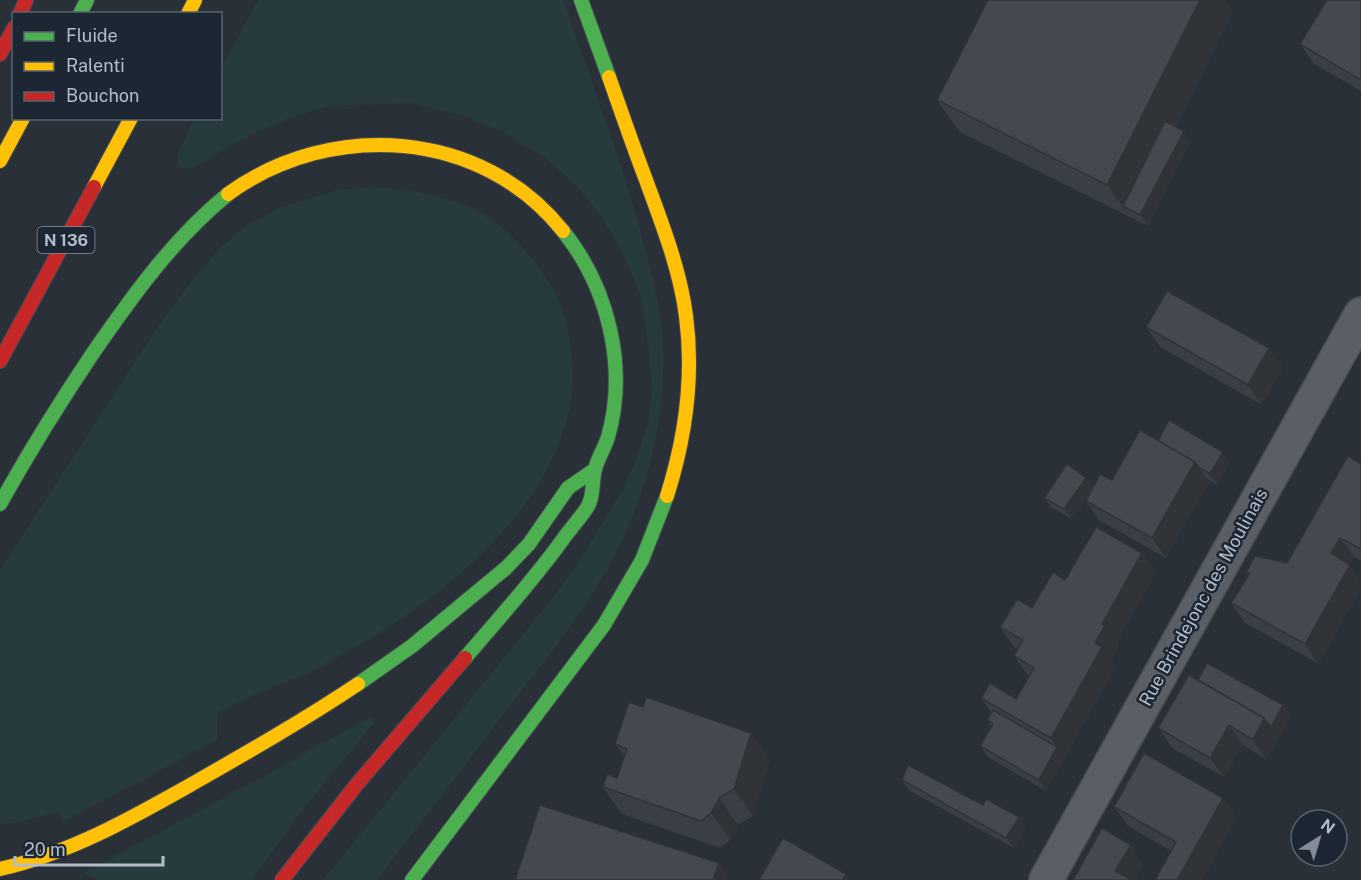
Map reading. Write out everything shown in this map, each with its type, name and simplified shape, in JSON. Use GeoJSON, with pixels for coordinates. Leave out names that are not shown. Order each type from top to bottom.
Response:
{"type":"FeatureCollection","features":[{"type":"Feature","properties":{"kind":"highway"},"geometry":{"type":"LineString","coordinates":[[412,880],[586,651],[625,592],[647,551],[663,508],[686,421],[688,377],[686,318],[674,259],[581,0]]}},
{"type":"Feature","properties":{"kind":"highway"},"geometry":{"type":"LineString","coordinates":[[0,54],[12,32]]}},
{"type":"Feature","properties":{"kind":"highway"},"geometry":{"type":"LineString","coordinates":[[0,161],[22,120]]}},
{"type":"Feature","properties":{"kind":"highway","name":"N 136"},"geometry":{"type":"LineString","coordinates":[[0,361],[130,120]]}},
{"type":"Feature","properties":{"kind":"highway"},"geometry":{"type":"LineString","coordinates":[[0,504],[22,462],[66,393],[124,308],[170,250],[212,207],[254,177],[287,161],[322,151],[372,144],[403,144],[444,152],[494,170],[534,197],[568,235],[582,256],[595,284],[608,317],[613,340],[613,416],[607,441],[594,470],[591,500],[546,564],[394,740],[317,833],[282,880]]}},
{"type":"Feature","properties":{"kind":"highway"},"geometry":{"type":"LineString","coordinates":[[0,869],[20,866],[61,853],[173,795],[274,738],[350,691],[479,591],[528,545],[569,487],[594,470]]}},
{"type":"Feature","properties":{"kind":"street","name":"Rue Brindejonc des Moulinais"},"geometry":{"type":"LineString","coordinates":[[1046,880],[1361,314]]}},
{"type":"Feature","properties":{"kind":"green space"},"geometry":{"type":"Polygon","coordinates":[[[258,0],[564,0],[633,204],[657,298],[663,353],[663,385],[659,418],[645,482],[621,542],[595,590],[571,625],[377,880],[323,880],[551,600],[580,560],[623,489],[637,457],[648,422],[652,390],[642,300],[625,257],[602,218],[577,186],[544,157],[504,133],[466,117],[414,103],[329,106],[287,119],[239,141],[194,167],[185,169],[178,166],[178,154],[194,120],[222,120],[222,67],[258,0]]]}},
{"type":"Feature","properties":{"kind":"green space"},"geometry":{"type":"Polygon","coordinates":[[[372,187],[428,194],[475,210],[514,239],[533,259],[550,284],[568,329],[571,346],[572,396],[555,454],[533,493],[505,530],[472,563],[398,621],[320,667],[217,713],[217,740],[63,822],[59,812],[0,824],[0,570],[157,328],[195,276],[220,248],[248,225],[281,207],[337,190],[372,187]]]}},
{"type":"Feature","properties":{"kind":"green space"},"geometry":{"type":"Polygon","coordinates":[[[370,717],[374,723],[301,812],[252,880],[97,880],[84,873],[266,775],[370,717]]]}},
{"type":"Feature","properties":{"kind":"building"},"geometry":{"type":"Polygon","coordinates":[[[988,0],[1200,0],[1107,185],[937,100],[988,0]]]}},
{"type":"Feature","properties":{"kind":"building"},"geometry":{"type":"Polygon","coordinates":[[[1327,0],[1361,0],[1361,80],[1300,44],[1327,0]]]}},
{"type":"Feature","properties":{"kind":"building"},"geometry":{"type":"Polygon","coordinates":[[[1165,121],[1184,131],[1140,215],[1123,206],[1165,121]]]}},
{"type":"Feature","properties":{"kind":"building"},"geometry":{"type":"Polygon","coordinates":[[[1167,291],[1269,348],[1248,385],[1146,327],[1167,291]]]}},
{"type":"Feature","properties":{"kind":"building"},"geometry":{"type":"Polygon","coordinates":[[[1169,420],[1223,452],[1210,474],[1198,467],[1195,462],[1158,441],[1169,420]]]}},
{"type":"Feature","properties":{"kind":"building"},"geometry":{"type":"Polygon","coordinates":[[[1140,430],[1195,462],[1152,538],[1086,501],[1100,474],[1112,480],[1140,430]]]}},
{"type":"Feature","properties":{"kind":"building"},"geometry":{"type":"Polygon","coordinates":[[[1348,456],[1361,464],[1361,545],[1359,548],[1340,538],[1331,553],[1350,565],[1305,644],[1231,603],[1250,573],[1246,572],[1255,556],[1287,563],[1348,456]]]}},
{"type":"Feature","properties":{"kind":"building"},"geometry":{"type":"Polygon","coordinates":[[[1067,464],[1086,478],[1064,509],[1044,498],[1067,464]]]}},
{"type":"Feature","properties":{"kind":"building"},"geometry":{"type":"Polygon","coordinates":[[[1096,527],[1142,553],[1102,624],[1105,625],[1095,643],[1102,647],[1051,738],[981,698],[990,683],[1016,699],[1034,668],[1014,656],[1023,640],[1000,627],[1017,599],[1032,608],[1053,572],[1065,580],[1096,527]]]}},
{"type":"Feature","properties":{"kind":"building"},"geometry":{"type":"Polygon","coordinates":[[[1207,663],[1283,705],[1271,727],[1264,718],[1198,680],[1207,663]]]}},
{"type":"Feature","properties":{"kind":"building"},"geometry":{"type":"Polygon","coordinates":[[[1189,675],[1264,718],[1253,740],[1229,725],[1210,758],[1158,728],[1189,675]]]}},
{"type":"Feature","properties":{"kind":"building"},"geometry":{"type":"Polygon","coordinates":[[[646,697],[751,733],[734,789],[719,798],[711,813],[701,821],[603,787],[607,774],[617,778],[627,749],[615,744],[629,702],[643,707],[646,697]]]}},
{"type":"Feature","properties":{"kind":"building"},"geometry":{"type":"Polygon","coordinates":[[[993,710],[1057,747],[1039,780],[980,746],[993,724],[987,720],[993,710]]]}},
{"type":"Feature","properties":{"kind":"building"},"geometry":{"type":"Polygon","coordinates":[[[1144,753],[1223,798],[1177,880],[1155,880],[1176,842],[1114,807],[1144,753]]]}},
{"type":"Feature","properties":{"kind":"building"},"geometry":{"type":"Polygon","coordinates":[[[908,765],[983,805],[986,799],[1019,817],[1006,838],[902,780],[908,765]]]}},
{"type":"Feature","properties":{"kind":"building"},"geometry":{"type":"Polygon","coordinates":[[[540,805],[719,863],[713,880],[515,880],[540,805]]]}},
{"type":"Feature","properties":{"kind":"building"},"geometry":{"type":"Polygon","coordinates":[[[1102,828],[1131,845],[1115,871],[1132,880],[1073,880],[1102,828]]]}},
{"type":"Feature","properties":{"kind":"building"},"geometry":{"type":"Polygon","coordinates":[[[783,838],[846,874],[843,880],[759,880],[783,838]]]}},
{"type":"Feature","properties":{"kind":"traffic: fast"},"geometry":{"type":"LineString","coordinates":[[81,12],[87,0]]}},
{"type":"Feature","properties":{"kind":"traffic: fast"},"geometry":{"type":"LineString","coordinates":[[581,0],[609,77]]}},
{"type":"Feature","properties":{"kind":"traffic: fast"},"geometry":{"type":"LineString","coordinates":[[0,504],[57,409],[123,310],[172,248],[228,194]]}},
{"type":"Feature","properties":{"kind":"traffic: fast"},"geometry":{"type":"LineString","coordinates":[[465,658],[529,583],[586,510],[592,496],[596,466],[608,437],[614,410],[616,383],[610,329],[592,277],[579,253],[563,231]]}},
{"type":"Feature","properties":{"kind":"traffic: fast"},"geometry":{"type":"LineString","coordinates":[[358,684],[412,646],[506,568],[529,544],[568,488],[594,470]]}},
{"type":"Feature","properties":{"kind":"traffic: fast"},"geometry":{"type":"LineString","coordinates":[[412,880],[604,625],[642,560],[667,496]]}},
{"type":"Feature","properties":{"kind":"traffic: slow"},"geometry":{"type":"LineString","coordinates":[[189,12],[195,0]]}},
{"type":"Feature","properties":{"kind":"traffic: slow"},"geometry":{"type":"LineString","coordinates":[[609,77],[670,247],[686,316],[689,361],[686,407],[679,452],[667,496]]}},
{"type":"Feature","properties":{"kind":"traffic: slow"},"geometry":{"type":"LineString","coordinates":[[0,161],[22,120]]}},
{"type":"Feature","properties":{"kind":"traffic: slow"},"geometry":{"type":"LineString","coordinates":[[94,187],[130,120]]}},
{"type":"Feature","properties":{"kind":"traffic: slow"},"geometry":{"type":"LineString","coordinates":[[228,194],[269,170],[312,154],[358,146],[404,146],[449,155],[491,172],[530,197],[563,231]]}},
{"type":"Feature","properties":{"kind":"traffic: slow"},"geometry":{"type":"LineString","coordinates":[[0,869],[51,854],[99,834],[255,748],[358,684]]}},
{"type":"Feature","properties":{"kind":"traffic: jam"},"geometry":{"type":"LineString","coordinates":[[21,12],[26,0]]}},
{"type":"Feature","properties":{"kind":"traffic: jam"},"geometry":{"type":"LineString","coordinates":[[0,54],[12,32]]}},
{"type":"Feature","properties":{"kind":"traffic: jam"},"geometry":{"type":"LineString","coordinates":[[0,361],[94,187]]}},
{"type":"Feature","properties":{"kind":"traffic: jam"},"geometry":{"type":"LineString","coordinates":[[282,880],[357,784],[465,658]]}}]}
